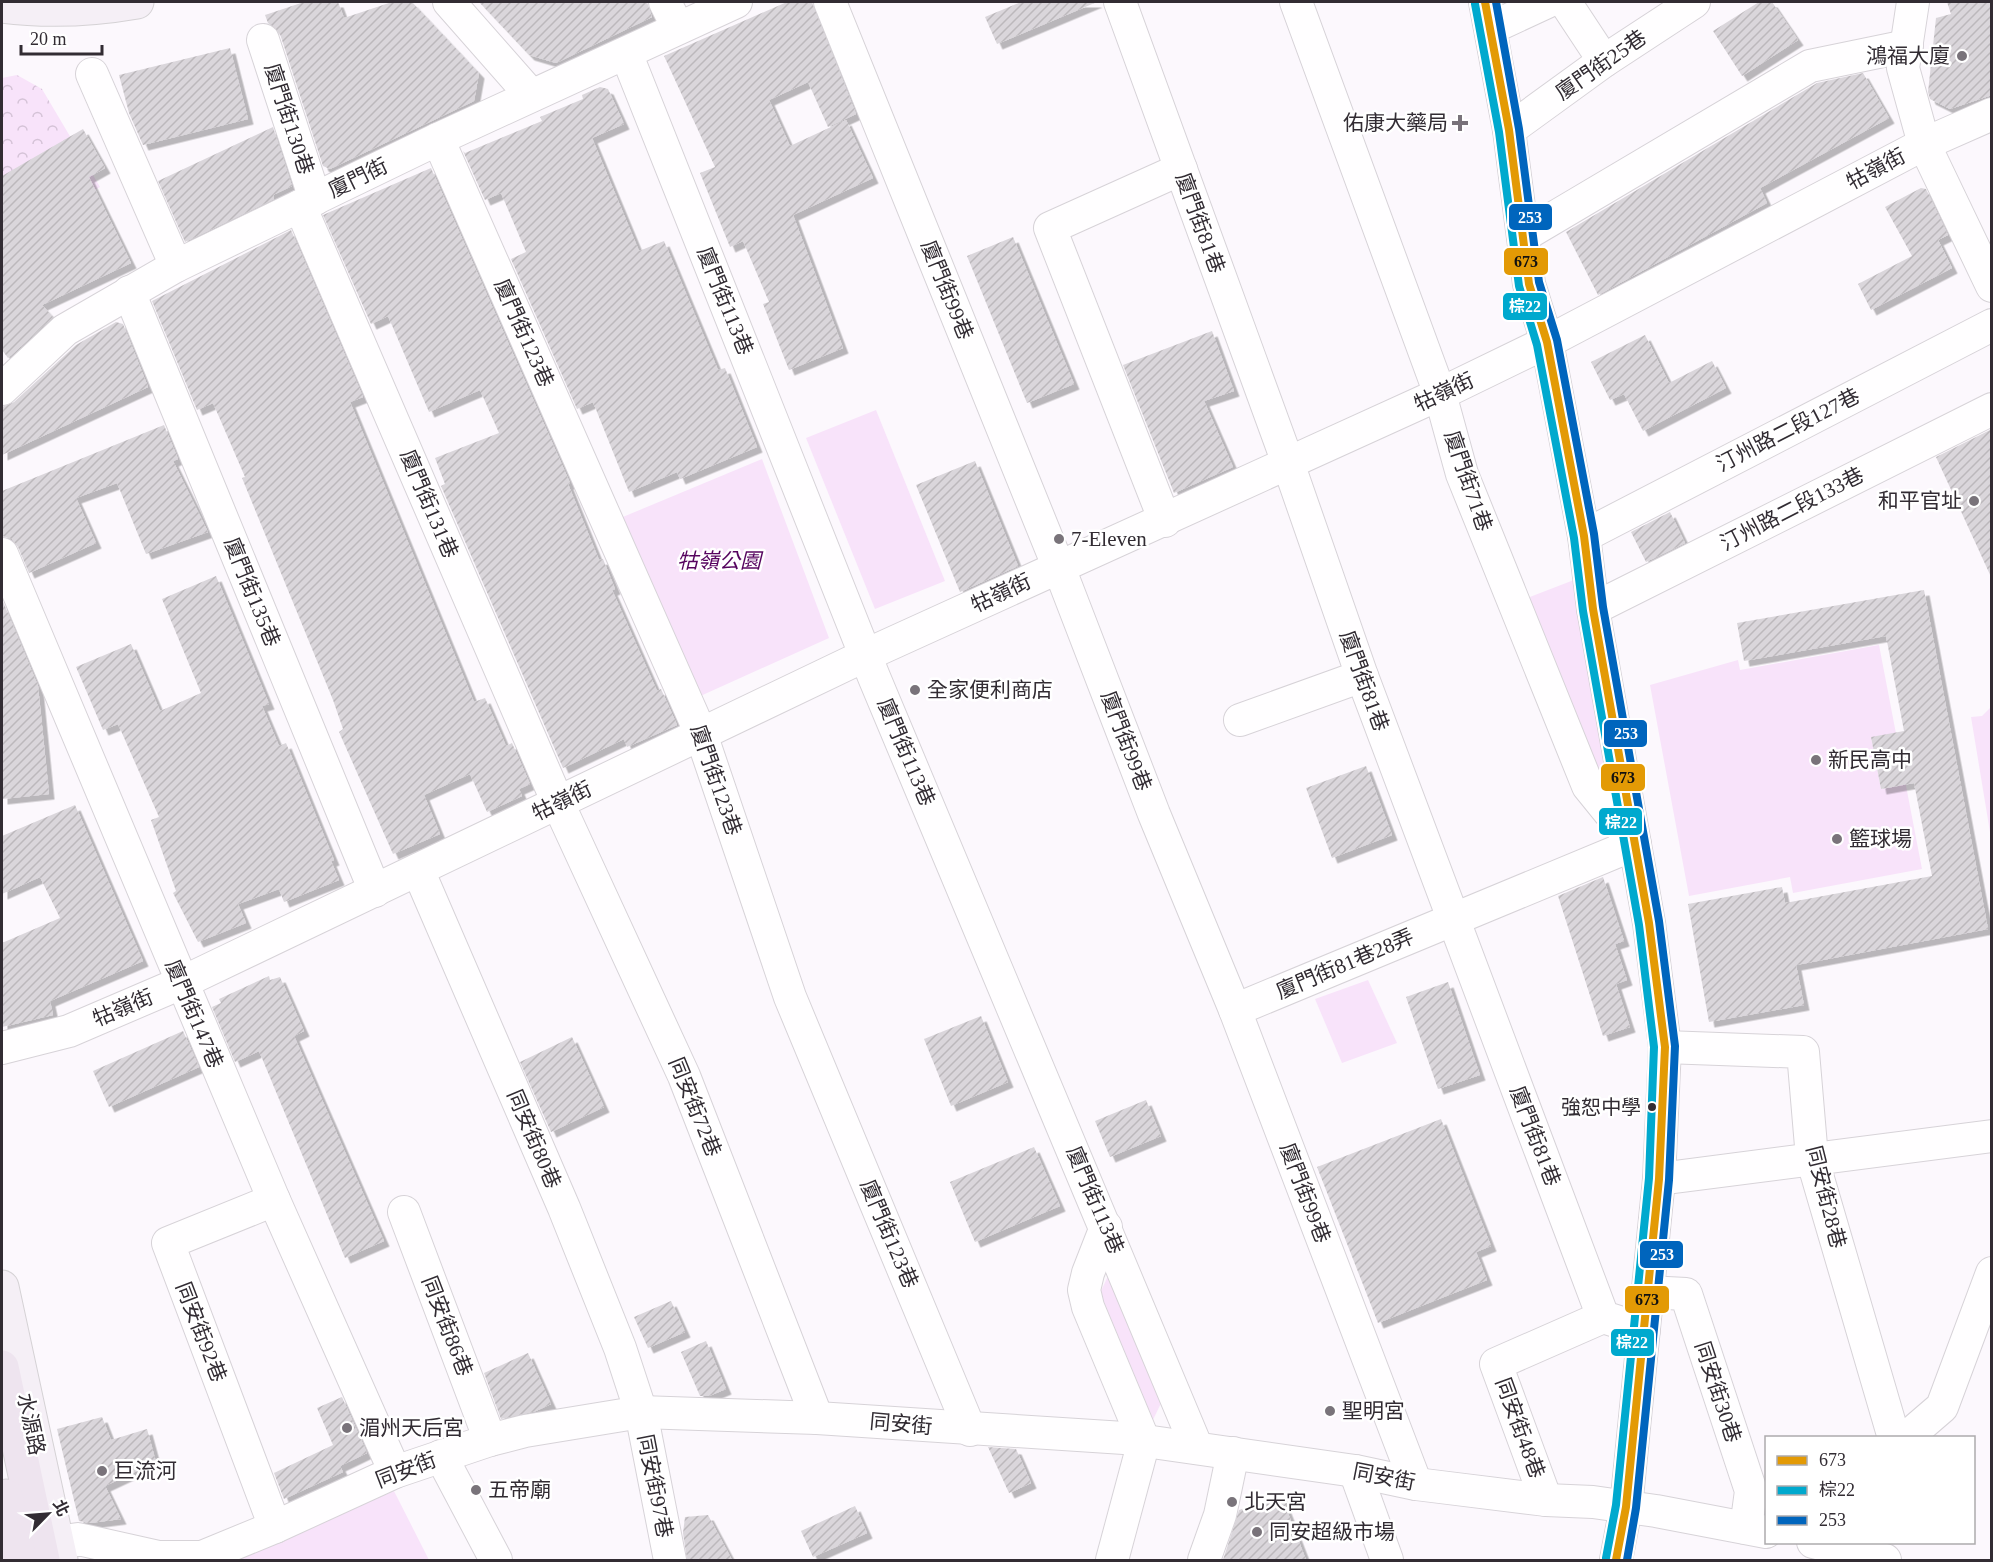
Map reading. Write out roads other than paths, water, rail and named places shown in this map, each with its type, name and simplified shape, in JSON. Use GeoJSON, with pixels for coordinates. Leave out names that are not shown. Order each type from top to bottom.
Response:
{"type":"FeatureCollection","features":[{"type":"Feature","properties":{"kind":"highway"},"geometry":{"type":"LineString","coordinates":[[2,1367],[54,1554]]}},
{"type":"Feature","properties":{"kind":"highway"},"geometry":{"type":"LineString","coordinates":[[2,1474],[20,1560]]}},
{"type":"Feature","properties":{"kind":"main road"},"geometry":{"type":"LineString","coordinates":[[2,6],[49,14],[137,2]]}},
{"type":"Feature","properties":{"kind":"main road","name":"水源路"},"geometry":{"type":"LineString","coordinates":[[2,1287],[54,1554]]}},
{"type":"Feature","properties":{"kind":"street"},"geometry":{"type":"LineString","coordinates":[[449,2],[531,95]]}},
{"type":"Feature","properties":{"kind":"street","name":"廈門街"},"geometry":{"type":"LineString","coordinates":[[6,376],[65,330],[176,266],[438,139],[626,53],[672,15],[736,2]]}},
{"type":"Feature","properties":{"kind":"street","name":"廈門街99巷"},"geometry":{"type":"LineString","coordinates":[[830,2],[1058,566],[1154,814],[1235,1010],[1416,1484]]}},
{"type":"Feature","properties":{"kind":"street","name":"廈門街81巷"},"geometry":{"type":"LineString","coordinates":[[1119,2],[1288,463],[1362,676],[1603,1317]]}},
{"type":"Feature","properties":{"kind":"street","name":"廈門街71巷"},"geometry":{"type":"LineString","coordinates":[[1296,2],[1440,394],[1462,474],[1588,786],[1635,844]]}},
{"type":"Feature","properties":{"kind":"street"},"geometry":{"type":"LineString","coordinates":[[1547,2],[1488,15],[1509,130],[1529,284],[1547,342],[1584,536],[1593,609],[1649,923],[1665,1047],[1659,1179],[1626,1507],[1616,1560]]}},
{"type":"Feature","properties":{"kind":"street"},"geometry":{"type":"LineString","coordinates":[[1565,2],[1604,61]]}},
{"type":"Feature","properties":{"kind":"street","name":"廈門街25巷"},"geometry":{"type":"LineString","coordinates":[[1509,130],[1604,61],[1694,2]]}},
{"type":"Feature","properties":{"kind":"street"},"geometry":{"type":"LineString","coordinates":[[1913,2],[1903,68],[1923,144],[1992,286]]}},
{"type":"Feature","properties":{"kind":"street"},"geometry":{"type":"LineString","coordinates":[[2,16],[49,14]]}},
{"type":"Feature","properties":{"kind":"street","name":"廈門街130巷"},"geometry":{"type":"LineString","coordinates":[[262,40],[307,202]]}},
{"type":"Feature","properties":{"kind":"street"},"geometry":{"type":"LineString","coordinates":[[1523,236],[1810,66],[1906,46]]}},
{"type":"Feature","properties":{"kind":"street","name":"廈門街113巷"},"geometry":{"type":"LineString","coordinates":[[626,53],[866,655],[1197,1448]]}},
{"type":"Feature","properties":{"kind":"street"},"geometry":{"type":"LineString","coordinates":[[92,74],[176,266]]}},
{"type":"Feature","properties":{"kind":"street","name":"牯嶺街"},"geometry":{"type":"LineString","coordinates":[[2,1048],[69,1031],[181,983],[866,655],[1440,394],[1547,342],[1923,144],[1992,114]]}},
{"type":"Feature","properties":{"kind":"street","name":"廈門街123巷"},"geometry":{"type":"LineString","coordinates":[[438,139],[701,735],[790,997],[970,1430]]}},
{"type":"Feature","properties":{"kind":"street"},"geometry":{"type":"LineString","coordinates":[[1165,521],[1050,228],[1181,169]]}},
{"type":"Feature","properties":{"kind":"street","name":"廈門街131巷"},"geometry":{"type":"LineString","coordinates":[[307,202],[558,803]]}},
{"type":"Feature","properties":{"kind":"street","name":"廈門街135巷"},"geometry":{"type":"LineString","coordinates":[[129,292],[375,891]]}},
{"type":"Feature","properties":{"kind":"street","name":"汀州路二段127巷"},"geometry":{"type":"LineString","coordinates":[[1584,536],[1992,325]]}},
{"type":"Feature","properties":{"kind":"street","name":"汀州路二段133巷"},"geometry":{"type":"LineString","coordinates":[[1593,609],[1992,409]]}},
{"type":"Feature","properties":{"kind":"street","name":"廈門街147巷"},"geometry":{"type":"LineString","coordinates":[[2,554],[181,983],[274,1200],[395,1472]]}},
{"type":"Feature","properties":{"kind":"street"},"geometry":{"type":"LineString","coordinates":[[1240,720],[1362,676]]}},
{"type":"Feature","properties":{"kind":"street","name":"同安街72巷"},"geometry":{"type":"LineString","coordinates":[[558,803],[684,1076],[817,1418]]}},
{"type":"Feature","properties":{"kind":"street","name":"廈門街81巷28弄"},"geometry":{"type":"LineString","coordinates":[[1235,1010],[1635,844]]}},
{"type":"Feature","properties":{"kind":"street","name":"同安街80巷"},"geometry":{"type":"LineString","coordinates":[[418,870],[564,1208],[620,1347],[641,1412]]}},
{"type":"Feature","properties":{"kind":"street","name":"同安街28巷"},"geometry":{"type":"LineString","coordinates":[[1665,1047],[1803,1052],[1812,1158],[1894,1436]]}},
{"type":"Feature","properties":{"kind":"street"},"geometry":{"type":"LineString","coordinates":[[1659,1179],[1992,1136]]}},
{"type":"Feature","properties":{"kind":"street","name":"同安街92巷"},"geometry":{"type":"LineString","coordinates":[[274,1200],[168,1243],[275,1527]]}},
{"type":"Feature","properties":{"kind":"street","name":"同安街86巷"},"geometry":{"type":"LineString","coordinates":[[404,1212],[490,1440]]}},
{"type":"Feature","properties":{"kind":"street"},"geometry":{"type":"LineString","coordinates":[[1106,1227],[1084,1290],[1088,1307],[1144,1441],[1112,1560]]}},
{"type":"Feature","properties":{"kind":"street"},"geometry":{"type":"LineString","coordinates":[[1907,1436],[1942,1407],[1992,1273]]}},
{"type":"Feature","properties":{"kind":"street","name":"同安街30巷"},"geometry":{"type":"LineString","coordinates":[[1647,1292],[1686,1294],[1751,1491],[1756,1530]]}},
{"type":"Feature","properties":{"kind":"street"},"geometry":{"type":"LineString","coordinates":[[1603,1317],[1644,1330]]}},
{"type":"Feature","properties":{"kind":"street","name":"同安街48巷"},"geometry":{"type":"LineString","coordinates":[[1546,1500],[1496,1364],[1603,1317]]}},
{"type":"Feature","properties":{"kind":"street","name":"同安街"},"geometry":{"type":"LineString","coordinates":[[54,1554],[78,1539],[159,1557],[202,1557],[275,1527],[395,1472],[441,1456],[525,1431],[641,1412],[817,1418],[1144,1441],[1355,1471],[1416,1484],[1546,1500],[1593,1502],[1756,1530]]}},
{"type":"Feature","properties":{"kind":"street","name":"同安街97巷"},"geometry":{"type":"LineString","coordinates":[[641,1412],[671,1560]]}},
{"type":"Feature","properties":{"kind":"street"},"geometry":{"type":"LineString","coordinates":[[1204,1560],[1220,1515],[1233,1453]]}},
{"type":"Feature","properties":{"kind":"street"},"geometry":{"type":"LineString","coordinates":[[441,1456],[496,1560]]}},
{"type":"Feature","properties":{"kind":"street"},"geometry":{"type":"LineString","coordinates":[[1355,1471],[1387,1560]]}},
{"type":"Feature","properties":{"kind":"street"},"geometry":{"type":"LineString","coordinates":[[1831,1544],[1857,1547],[1885,1560]]}},
{"type":"Feature","properties":{"kind":"place","name":"鴻福大廈"},"geometry":{"type":"Point","coordinates":[1962,56]}},
{"type":"Feature","properties":{"kind":"place","name":"佑康大藥局"},"geometry":{"type":"Point","coordinates":[1460,123]}},
{"type":"Feature","properties":{"kind":"place","name":"和平官址"},"geometry":{"type":"Point","coordinates":[1974,501]}},
{"type":"Feature","properties":{"kind":"place","name":"7-Eleven"},"geometry":{"type":"Point","coordinates":[1059,539]}},
{"type":"Feature","properties":{"kind":"place","name":"全家便利商店"},"geometry":{"type":"Point","coordinates":[915,690]}},
{"type":"Feature","properties":{"kind":"place","name":"新民高中"},"geometry":{"type":"Point","coordinates":[1816,760]}},
{"type":"Feature","properties":{"kind":"place","name":"籃球場"},"geometry":{"type":"Point","coordinates":[1837,839]}},
{"type":"Feature","properties":{"kind":"place","name":"強恕中學"},"geometry":{"type":"Point","coordinates":[1652,1107]}},
{"type":"Feature","properties":{"kind":"place","name":"聖明宮"},"geometry":{"type":"Point","coordinates":[1330,1411]}},
{"type":"Feature","properties":{"kind":"place","name":"湄州天后宮"},"geometry":{"type":"Point","coordinates":[347,1428]}},
{"type":"Feature","properties":{"kind":"place","name":"巨流河"},"geometry":{"type":"Point","coordinates":[102,1471]}},
{"type":"Feature","properties":{"kind":"place","name":"五帝廟"},"geometry":{"type":"Point","coordinates":[476,1490]}},
{"type":"Feature","properties":{"kind":"place","name":"北天宮"},"geometry":{"type":"Point","coordinates":[1232,1502]}},
{"type":"Feature","properties":{"kind":"place","name":"同安超級市場"},"geometry":{"type":"Point","coordinates":[1257,1532]}},
{"type":"Feature","properties":{"kind":"park label","name":"牯嶺公園"},"geometry":{"type":"Point","coordinates":[719,561]}}]}
